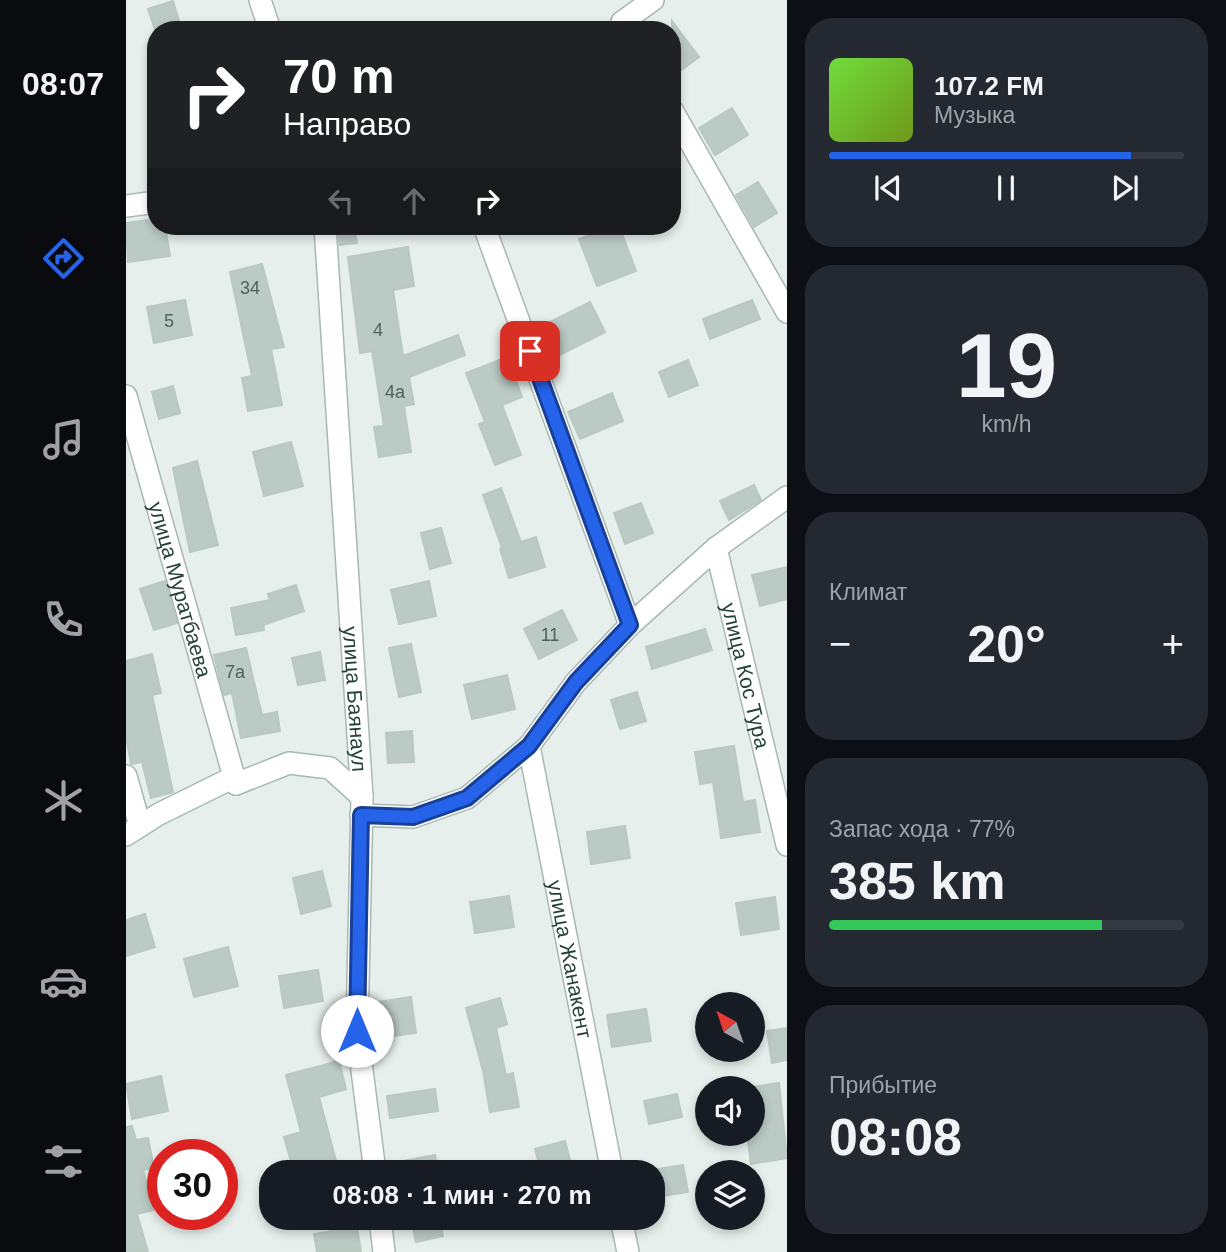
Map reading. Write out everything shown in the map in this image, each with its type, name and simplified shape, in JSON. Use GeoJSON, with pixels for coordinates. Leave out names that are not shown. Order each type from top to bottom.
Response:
{"type":"FeatureCollection","features":[{"type":"Feature","properties":{"kind":"street"},"geometry":{"type":"LineString","coordinates":[[260,0],[267,21]]}},
{"type":"Feature","properties":{"kind":"street"},"geometry":{"type":"LineString","coordinates":[[626,21],[653,0]]}},
{"type":"Feature","properties":{"kind":"street"},"geometry":{"type":"LineString","coordinates":[[681,126],[787,312]]}},
{"type":"Feature","properties":{"kind":"street"},"geometry":{"type":"LineString","coordinates":[[126,206],[147,203]]}},
{"type":"Feature","properties":{"kind":"street","name":"улица Баянаул"},"geometry":{"type":"LineString","coordinates":[[326,235],[361,806],[357,1031],[373,1160]]}},
{"type":"Feature","properties":{"kind":"street"},"geometry":{"type":"LineString","coordinates":[[487,235],[630,625]]}},
{"type":"Feature","properties":{"kind":"street","name":"улица Муратбаева"},"geometry":{"type":"LineString","coordinates":[[126,396],[236,784]]}},
{"type":"Feature","properties":{"kind":"street"},"geometry":{"type":"LineString","coordinates":[[126,776],[133,831],[232,778],[236,784],[289,762],[330,768],[361,806],[413,817],[467,798],[529,746],[576,682],[630,625],[716,548],[787,497]]}},
{"type":"Feature","properties":{"kind":"street","name":"улица Кос Тура"},"geometry":{"type":"LineString","coordinates":[[716,548],[787,845]]}},
{"type":"Feature","properties":{"kind":"street","name":"улица Жанакент"},"geometry":{"type":"LineString","coordinates":[[529,746],[610,1160]]}},
{"type":"Feature","properties":{"kind":"street"},"geometry":{"type":"LineString","coordinates":[[381,1230],[384,1252]]}},
{"type":"Feature","properties":{"kind":"street"},"geometry":{"type":"LineString","coordinates":[[623,1230],[628,1252]]}},
{"type":"Feature","properties":{"kind":"building"},"geometry":{"type":"Polygon","coordinates":[[[173,1],[179,21],[152,21],[148,9],[173,1]]]}},
{"type":"Feature","properties":{"kind":"building"},"geometry":{"type":"Polygon","coordinates":[[[681,33],[699,57],[681,70],[681,33]]]}},
{"type":"Feature","properties":{"kind":"building"},"geometry":{"type":"Polygon","coordinates":[[[732,108],[748,135],[715,155],[699,128],[732,108]]]}},
{"type":"Feature","properties":{"kind":"building"},"geometry":{"type":"Polygon","coordinates":[[[758,182],[777,213],[754,227],[736,195],[758,182]]]}},
{"type":"Feature","properties":{"kind":"building"},"geometry":{"type":"Polygon","coordinates":[[[147,220],[147,235],[166,235],[170,256],[128,262],[126,223],[147,220]]]}},
{"type":"Feature","properties":{"kind":"building"},"geometry":{"type":"Polygon","coordinates":[[[339,235],[356,235],[357,243],[340,245],[339,235]]]}},
{"type":"Feature","properties":{"kind":"building"},"geometry":{"type":"Polygon","coordinates":[[[589,235],[622,235],[636,271],[597,286],[579,239],[589,235]]]}},
{"type":"Feature","properties":{"kind":"building"},"geometry":{"type":"Polygon","coordinates":[[[408,247],[414,286],[393,290],[403,356],[458,335],[465,355],[409,377],[414,404],[404,406],[411,452],[379,457],[374,427],[384,426],[372,351],[360,353],[348,257],[408,247]]]}},
{"type":"Feature","properties":{"kind":"building"},"geometry":{"type":"Polygon","coordinates":[[[262,264],[284,347],[271,349],[282,405],[248,411],[242,378],[252,376],[230,272],[262,264]]]}},
{"type":"Feature","properties":{"kind":"building"},"geometry":{"type":"Polygon","coordinates":[[[185,300],[192,335],[154,343],[147,307],[185,300]]]}},
{"type":"Feature","properties":{"kind":"building"},"geometry":{"type":"Polygon","coordinates":[[[752,300],[760,319],[710,339],[703,319],[752,300]]]}},
{"type":"Feature","properties":{"kind":"building"},"geometry":{"type":"Polygon","coordinates":[[[590,302],[605,332],[552,359],[536,329],[590,302]]]}},
{"type":"Feature","properties":{"kind":"building"},"geometry":{"type":"Polygon","coordinates":[[[507,357],[522,397],[502,405],[521,455],[495,465],[479,424],[485,422],[466,373],[507,357]]]}},
{"type":"Feature","properties":{"kind":"building"},"geometry":{"type":"Polygon","coordinates":[[[688,360],[698,385],[669,397],[659,372],[688,360]]]}},
{"type":"Feature","properties":{"kind":"building"},"geometry":{"type":"Polygon","coordinates":[[[173,386],[180,413],[159,419],[152,392],[173,386]]]}},
{"type":"Feature","properties":{"kind":"building"},"geometry":{"type":"Polygon","coordinates":[[[612,393],[623,421],[580,439],[568,412],[612,393]]]}},
{"type":"Feature","properties":{"kind":"building"},"geometry":{"type":"Polygon","coordinates":[[[291,442],[303,486],[264,496],[253,452],[291,442]]]}},
{"type":"Feature","properties":{"kind":"building"},"geometry":{"type":"Polygon","coordinates":[[[197,461],[218,545],[190,552],[173,468],[197,461]]]}},
{"type":"Feature","properties":{"kind":"building"},"geometry":{"type":"Polygon","coordinates":[[[754,485],[761,500],[729,520],[720,501],[754,485]]]}},
{"type":"Feature","properties":{"kind":"building"},"geometry":{"type":"Polygon","coordinates":[[[501,488],[521,542],[536,537],[545,567],[509,578],[500,549],[502,548],[483,495],[501,488]]]}},
{"type":"Feature","properties":{"kind":"building"},"geometry":{"type":"Polygon","coordinates":[[[641,503],[653,533],[625,544],[614,513],[641,503]]]}},
{"type":"Feature","properties":{"kind":"building"},"geometry":{"type":"Polygon","coordinates":[[[441,528],[451,563],[430,569],[421,533],[441,528]]]}},
{"type":"Feature","properties":{"kind":"building"},"geometry":{"type":"Polygon","coordinates":[[[787,567],[787,599],[760,606],[752,575],[787,567]]]}},
{"type":"Feature","properties":{"kind":"building"},"geometry":{"type":"Polygon","coordinates":[[[165,581],[177,623],[154,630],[140,589],[165,581]]]}},
{"type":"Feature","properties":{"kind":"building"},"geometry":{"type":"Polygon","coordinates":[[[429,581],[436,616],[399,624],[391,590],[429,581]]]}},
{"type":"Feature","properties":{"kind":"building"},"geometry":{"type":"Polygon","coordinates":[[[296,585],[304,611],[263,625],[264,630],[236,635],[231,608],[270,600],[268,594],[296,585]]]}},
{"type":"Feature","properties":{"kind":"building"},"geometry":{"type":"Polygon","coordinates":[[[562,610],[577,640],[539,659],[524,629],[562,610]]]}},
{"type":"Feature","properties":{"kind":"building"},"geometry":{"type":"Polygon","coordinates":[[[705,629],[712,650],[652,669],[646,647],[705,629]]]}},
{"type":"Feature","properties":{"kind":"building"},"geometry":{"type":"Polygon","coordinates":[[[411,644],[421,692],[399,697],[389,648],[411,644]]]}},
{"type":"Feature","properties":{"kind":"building"},"geometry":{"type":"Polygon","coordinates":[[[246,648],[262,715],[277,712],[280,731],[241,738],[232,693],[224,695],[214,655],[246,648]]]}},
{"type":"Feature","properties":{"kind":"building"},"geometry":{"type":"Polygon","coordinates":[[[320,652],[325,680],[298,685],[292,658],[320,652]]]}},
{"type":"Feature","properties":{"kind":"building"},"geometry":{"type":"Polygon","coordinates":[[[152,654],[161,693],[152,695],[173,792],[151,798],[142,762],[131,764],[126,737],[126,661],[152,654]]]}},
{"type":"Feature","properties":{"kind":"building"},"geometry":{"type":"Polygon","coordinates":[[[507,675],[515,709],[472,719],[464,685],[507,675]]]}},
{"type":"Feature","properties":{"kind":"building"},"geometry":{"type":"Polygon","coordinates":[[[637,692],[646,721],[620,729],[611,700],[637,692]]]}},
{"type":"Feature","properties":{"kind":"building"},"geometry":{"type":"Polygon","coordinates":[[[412,731],[414,762],[388,763],[386,733],[412,731]]]}},
{"type":"Feature","properties":{"kind":"building"},"geometry":{"type":"Polygon","coordinates":[[[734,746],[743,802],[755,800],[760,832],[721,838],[713,782],[700,784],[695,752],[734,746]]]}},
{"type":"Feature","properties":{"kind":"building"},"geometry":{"type":"Polygon","coordinates":[[[625,826],[630,858],[591,864],[587,832],[625,826]]]}},
{"type":"Feature","properties":{"kind":"building"},"geometry":{"type":"Polygon","coordinates":[[[322,871],[331,906],[301,914],[293,878],[322,871]]]}},
{"type":"Feature","properties":{"kind":"building"},"geometry":{"type":"Polygon","coordinates":[[[509,896],[514,927],[475,933],[470,902],[509,896]]]}},
{"type":"Feature","properties":{"kind":"building"},"geometry":{"type":"Polygon","coordinates":[[[775,897],[779,929],[741,935],[736,903],[775,897]]]}},
{"type":"Feature","properties":{"kind":"building"},"geometry":{"type":"Polygon","coordinates":[[[145,914],[155,947],[126,956],[126,920],[145,914]]]}},
{"type":"Feature","properties":{"kind":"building"},"geometry":{"type":"Polygon","coordinates":[[[228,947],[238,986],[194,997],[184,959],[228,947]]]}},
{"type":"Feature","properties":{"kind":"building"},"geometry":{"type":"Polygon","coordinates":[[[318,970],[323,1001],[284,1008],[279,976],[318,970]]]}},
{"type":"Feature","properties":{"kind":"building"},"geometry":{"type":"Polygon","coordinates":[[[411,997],[416,1033],[371,1039],[371,1003],[411,997]]]}},
{"type":"Feature","properties":{"kind":"building"},"geometry":{"type":"Polygon","coordinates":[[[500,998],[507,1024],[496,1028],[506,1075],[513,1073],[519,1107],[490,1112],[483,1071],[466,1008],[500,998]]]}},
{"type":"Feature","properties":{"kind":"building"},"geometry":{"type":"Polygon","coordinates":[[[646,1009],[651,1041],[612,1047],[607,1015],[646,1009]]]}},
{"type":"Feature","properties":{"kind":"building"},"geometry":{"type":"Polygon","coordinates":[[[787,1028],[787,1060],[772,1063],[767,1031],[787,1028]]]}},
{"type":"Feature","properties":{"kind":"building"},"geometry":{"type":"Polygon","coordinates":[[[339,1061],[346,1089],[319,1097],[336,1160],[291,1160],[284,1137],[301,1132],[286,1075],[339,1061]]]}},
{"type":"Feature","properties":{"kind":"building"},"geometry":{"type":"Polygon","coordinates":[[[161,1076],[168,1111],[132,1119],[126,1084],[161,1076]]]}},
{"type":"Feature","properties":{"kind":"building"},"geometry":{"type":"Polygon","coordinates":[[[779,1083],[787,1158],[765,1162],[750,1160],[749,1146],[765,1146],[765,1085],[779,1083]]]}},
{"type":"Feature","properties":{"kind":"building"},"geometry":{"type":"Polygon","coordinates":[[[435,1089],[438,1111],[390,1118],[387,1096],[435,1089]]]}},
{"type":"Feature","properties":{"kind":"building"},"geometry":{"type":"Polygon","coordinates":[[[677,1094],[682,1117],[649,1124],[644,1101],[677,1094]]]}},
{"type":"Feature","properties":{"kind":"building"},"geometry":{"type":"Polygon","coordinates":[[[132,1126],[136,1140],[148,1139],[147,1169],[143,1170],[147,1186],[147,1212],[137,1214],[148,1252],[126,1252],[126,1127],[132,1126]]]}},
{"type":"Feature","properties":{"kind":"building"},"geometry":{"type":"Polygon","coordinates":[[[565,1141],[570,1160],[538,1160],[535,1149],[565,1141]]]}},
{"type":"Feature","properties":{"kind":"building"},"geometry":{"type":"Polygon","coordinates":[[[435,1155],[436,1160],[408,1160],[435,1155]]]}},
{"type":"Feature","properties":{"kind":"building"},"geometry":{"type":"Polygon","coordinates":[[[683,1165],[688,1192],[665,1196],[665,1168],[683,1165]]]}},
{"type":"Feature","properties":{"kind":"building"},"geometry":{"type":"Polygon","coordinates":[[[357,1230],[361,1252],[317,1252],[314,1234],[357,1230]]]}},
{"type":"Feature","properties":{"kind":"building"},"geometry":{"type":"Polygon","coordinates":[[[414,1230],[442,1230],[443,1236],[416,1242],[414,1230]]]}},
{"type":"Feature","properties":{"kind":"route"},"geometry":{"type":"LineString","coordinates":[[357,1031],[361,815],[413,817],[467,798],[529,746],[576,682],[630,625],[530,351]]}}]}
